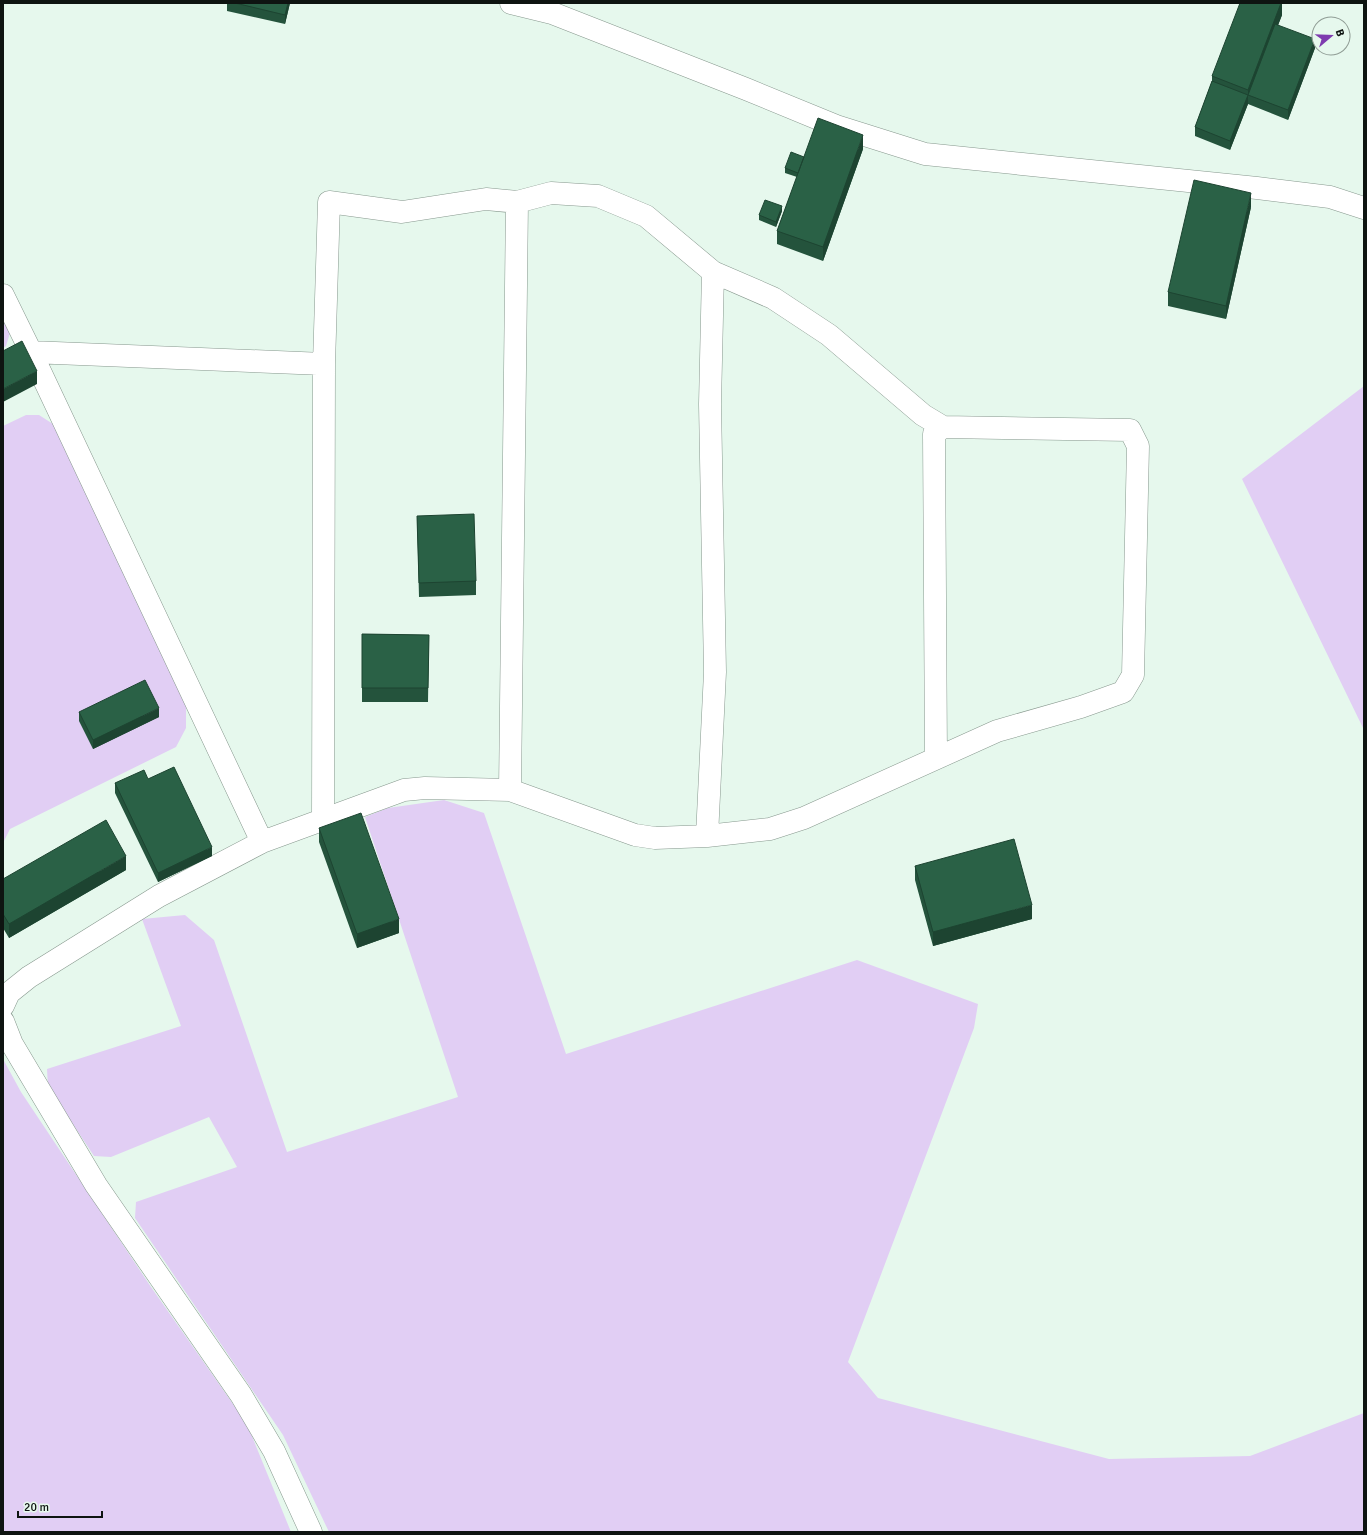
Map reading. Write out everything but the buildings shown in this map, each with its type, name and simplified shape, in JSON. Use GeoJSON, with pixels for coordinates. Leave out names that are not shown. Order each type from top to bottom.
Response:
{"type":"FeatureCollection","features":[{"type":"Feature","properties":{"kind":"street"},"geometry":{"type":"LineString","coordinates":[[510,3],[552,13],[836,126],[926,154],[1330,196],[1364,208]]}},
{"type":"Feature","properties":{"kind":"street"},"geometry":{"type":"LineString","coordinates":[[3,1006],[9,993],[29,977],[159,896],[262,842],[323,820],[404,790],[425,788],[510,790],[635,835],[655,838],[707,836],[770,829],[804,818],[997,731],[1081,707],[1123,692],[1133,675],[1138,446],[1130,430],[943,427],[923,415],[828,335],[773,298],[713,272],[646,216],[598,196],[551,194],[517,202],[486,199],[402,212],[329,202],[324,364],[323,820]]}},
{"type":"Feature","properties":{"kind":"street"},"geometry":{"type":"LineString","coordinates":[[510,790],[517,202]]}},
{"type":"Feature","properties":{"kind":"street"},"geometry":{"type":"LineString","coordinates":[[707,836],[715,672],[710,404],[713,272]]}},
{"type":"Feature","properties":{"kind":"street"},"geometry":{"type":"LineString","coordinates":[[3,296],[31,352],[262,842]]}},
{"type":"Feature","properties":{"kind":"street"},"geometry":{"type":"LineString","coordinates":[[31,352],[324,364]]}},
{"type":"Feature","properties":{"kind":"street"},"geometry":{"type":"LineString","coordinates":[[936,758],[934,434],[943,427]]}},
{"type":"Feature","properties":{"kind":"street"},"geometry":{"type":"LineString","coordinates":[[3,1021],[12,1044],[96,1184],[241,1395],[260,1426],[274,1450],[311,1532]]}},
{"type":"Feature","properties":{"kind":"shaded area"},"geometry":{"type":"Polygon","coordinates":[[[3,319],[10,333],[6,346],[3,348],[3,319]]]}},
{"type":"Feature","properties":{"kind":"shaded area"},"geometry":{"type":"Polygon","coordinates":[[[1364,386],[1364,730],[1242,479],[1364,386]]]}},
{"type":"Feature","properties":{"kind":"shaded area"},"geometry":{"type":"Polygon","coordinates":[[[26,415],[39,415],[53,424],[186,705],[186,728],[176,747],[10,829],[3,843],[3,426],[26,415]]]}},
{"type":"Feature","properties":{"kind":"shaded area"},"geometry":{"type":"Polygon","coordinates":[[[444,800],[484,813],[566,1054],[857,960],[978,1004],[974,1028],[848,1362],[878,1398],[1109,1459],[1250,1456],[1364,1413],[1364,1532],[329,1532],[283,1435],[135,1218],[136,1202],[237,1167],[209,1117],[111,1157],[94,1156],[48,1087],[47,1069],[181,1026],[142,919],[185,915],[214,940],[287,1152],[458,1097],[365,817],[388,808],[444,800]]]}},
{"type":"Feature","properties":{"kind":"shaded area"},"geometry":{"type":"Polygon","coordinates":[[[3,1059],[21,1092],[151,1287],[247,1424],[291,1532],[3,1532],[3,1059]]]}}]}
